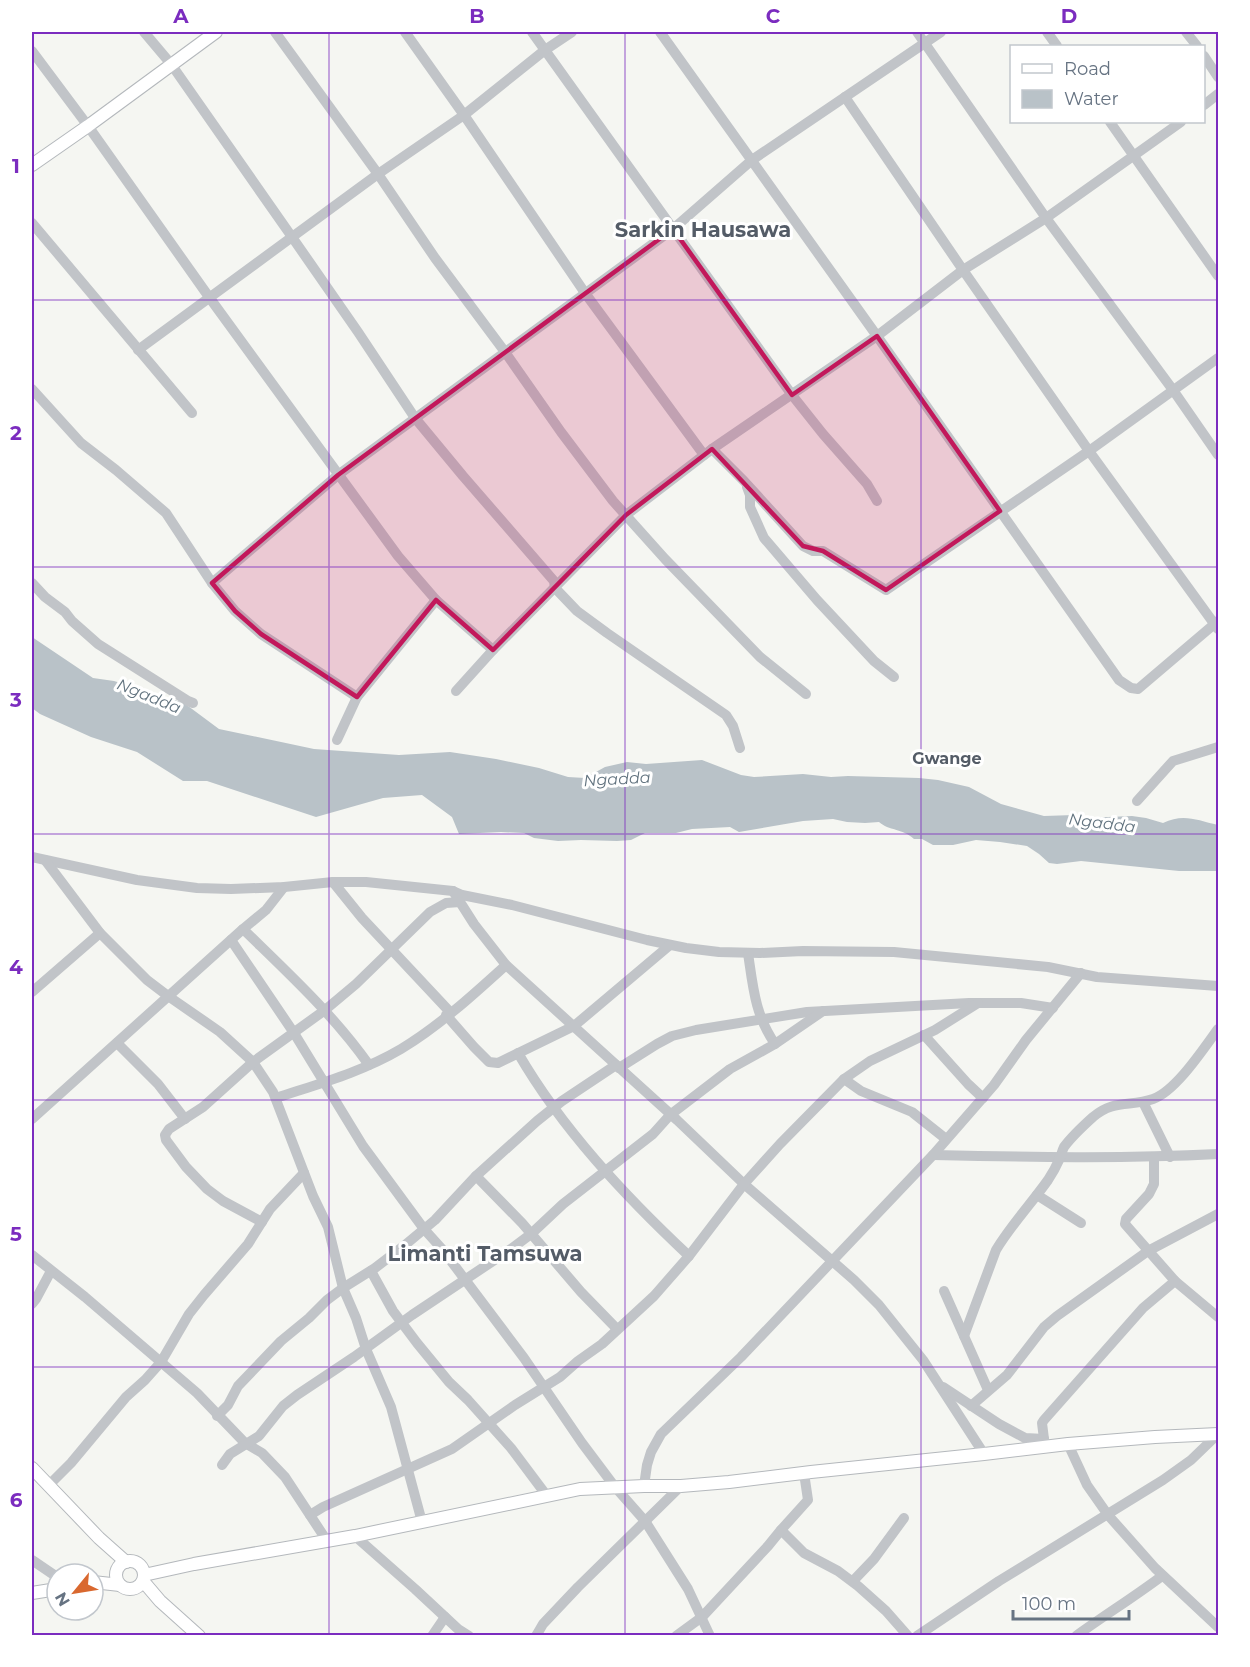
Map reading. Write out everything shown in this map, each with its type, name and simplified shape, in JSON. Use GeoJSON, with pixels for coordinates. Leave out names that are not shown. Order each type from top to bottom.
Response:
{"type":"FeatureCollection","features":[{"type":"Feature","properties":{"kind":"main road"},"geometry":{"type":"LineString","coordinates":[[32,165],[216,32]]}},
{"type":"Feature","properties":{"kind":"main road"},"geometry":{"type":"LineString","coordinates":[[143,1574],[355,1536],[580,1489],[729,1482],[984,1454],[1044,1443],[1068,1444],[1218,1434]]}},
{"type":"Feature","properties":{"kind":"main road"},"geometry":{"type":"LineString","coordinates":[[32,1468],[99,1538],[126,1562]]}},
{"type":"Feature","properties":{"kind":"main road"},"geometry":{"type":"LineString","coordinates":[[99,1538],[124,1588],[133,1589],[160,1601]]}},
{"type":"Feature","properties":{"kind":"main road"},"geometry":{"type":"LineString","coordinates":[[118,1577],[118,1567],[131,1561],[143,1574],[160,1601],[199,1635]]}},
{"type":"Feature","properties":{"kind":"main road"},"geometry":{"type":"LineString","coordinates":[[133,1589],[141,1585],[143,1574]]}},
{"type":"Feature","properties":{"kind":"main road"},"geometry":{"type":"LineString","coordinates":[[105,1580],[118,1577]]}},
{"type":"Feature","properties":{"kind":"street"},"geometry":{"type":"LineString","coordinates":[[144,32],[171,64],[358,332],[415,418],[554,581],[555,588],[577,611],[726,715],[733,726],[740,748]]}},
{"type":"Feature","properties":{"kind":"street"},"geometry":{"type":"LineString","coordinates":[[275,32],[378,174],[435,258],[613,501],[665,560],[760,657],[807,694]]}},
{"type":"Feature","properties":{"kind":"street"},"geometry":{"type":"LineString","coordinates":[[405,32],[585,293],[708,452],[744,481],[803,546],[813,551],[823,551],[886,590],[1089,451],[1218,358]]}},
{"type":"Feature","properties":{"kind":"street"},"geometry":{"type":"LineString","coordinates":[[532,32],[792,395],[867,484],[877,501]]}},
{"type":"Feature","properties":{"kind":"street"},"geometry":{"type":"LineString","coordinates":[[138,350],[378,174],[464,115],[545,50],[572,32]]}},
{"type":"Feature","properties":{"kind":"street"},"geometry":{"type":"LineString","coordinates":[[660,32],[1119,680],[1131,688],[1138,689],[1217,624],[1089,451],[844,97]]}},
{"type":"Feature","properties":{"kind":"street"},"geometry":{"type":"LineString","coordinates":[[917,32],[1046,218],[1218,455]]}},
{"type":"Feature","properties":{"kind":"street"},"geometry":{"type":"LineString","coordinates":[[212,583],[338,475],[673,229],[752,160],[941,32]]}},
{"type":"Feature","properties":{"kind":"street"},"geometry":{"type":"LineString","coordinates":[[1047,32],[1056,45]]}},
{"type":"Feature","properties":{"kind":"street"},"geometry":{"type":"LineString","coordinates":[[1186,32],[1196,45]]}},
{"type":"Feature","properties":{"kind":"street"},"geometry":{"type":"LineString","coordinates":[[32,51],[398,556],[436,600],[493,650]]}},
{"type":"Feature","properties":{"kind":"street"},"geometry":{"type":"LineString","coordinates":[[1205,59],[1218,77]]}},
{"type":"Feature","properties":{"kind":"street"},"geometry":{"type":"LineString","coordinates":[[1205,104],[1218,94]]}},
{"type":"Feature","properties":{"kind":"street"},"geometry":{"type":"LineString","coordinates":[[1111,123],[1218,276]]}},
{"type":"Feature","properties":{"kind":"street"},"geometry":{"type":"LineString","coordinates":[[456,691],[626,514],[708,452],[877,336],[963,270],[1046,218],[1180,123]]}},
{"type":"Feature","properties":{"kind":"street"},"geometry":{"type":"LineString","coordinates":[[32,223],[192,413]]}},
{"type":"Feature","properties":{"kind":"street"},"geometry":{"type":"LineString","coordinates":[[32,389],[81,443],[166,513],[212,583],[234,611],[261,634],[357,697]]}},
{"type":"Feature","properties":{"kind":"street"},"geometry":{"type":"LineString","coordinates":[[744,481],[750,495],[750,507],[764,538],[817,600],[874,661],[894,677]]}},
{"type":"Feature","properties":{"kind":"street"},"geometry":{"type":"LineString","coordinates":[[32,583],[98,644],[193,703]]}},
{"type":"Feature","properties":{"kind":"street"},"geometry":{"type":"LineString","coordinates":[[337,740],[357,697],[436,600]]}},
{"type":"Feature","properties":{"kind":"street"},"geometry":{"type":"LineString","coordinates":[[1137,801],[1173,761],[1218,747]]}},
{"type":"Feature","properties":{"kind":"street"},"geometry":{"type":"LineString","coordinates":[[32,857],[137,880],[189,887],[231,889],[366,882],[453,891],[670,945],[719,952],[894,952],[1048,967],[1097,976],[1218,986]]}},
{"type":"Feature","properties":{"kind":"street"},"geometry":{"type":"LineString","coordinates":[[45,860],[100,933],[147,980],[220,1032],[254,1062],[276,1098],[313,1196],[328,1227],[343,1288],[391,1407],[422,1522]]}},
{"type":"Feature","properties":{"kind":"street"},"geometry":{"type":"LineString","coordinates":[[333,882],[489,1062],[498,1063],[573,1026],[670,945]]}},
{"type":"Feature","properties":{"kind":"street"},"geometry":{"type":"LineString","coordinates":[[32,1119],[266,910],[284,887]]}},
{"type":"Feature","properties":{"kind":"street"},"geometry":{"type":"LineString","coordinates":[[453,891],[474,924],[506,965],[879,1305],[923,1360],[984,1454]]}},
{"type":"Feature","properties":{"kind":"street"},"geometry":{"type":"LineString","coordinates":[[262,1222],[223,1201],[207,1189],[171,1148],[165,1135],[203,1107],[254,1062],[325,1010],[430,912],[446,903],[460,902]]}},
{"type":"Feature","properties":{"kind":"street"},"geometry":{"type":"LineString","coordinates":[[243,929],[325,1010],[350,1038],[369,1065]]}},
{"type":"Feature","properties":{"kind":"street"},"geometry":{"type":"LineString","coordinates":[[32,992],[100,933]]}},
{"type":"Feature","properties":{"kind":"street"},"geometry":{"type":"LineString","coordinates":[[231,940],[294,1033],[363,1146],[424,1229],[497,1321],[615,1487],[645,1521],[688,1589],[710,1635]]}},
{"type":"Feature","properties":{"kind":"street"},"geometry":{"type":"LineString","coordinates":[[748,953],[753,993],[760,1019],[775,1044]]}},
{"type":"Feature","properties":{"kind":"street"},"geometry":{"type":"LineString","coordinates":[[276,1098],[324,1083],[401,1049],[448,1014],[506,965]]}},
{"type":"Feature","properties":{"kind":"street"},"geometry":{"type":"LineString","coordinates":[[644,1486],[651,1452],[661,1434],[741,1357],[933,1155],[994,1085],[1026,1040],[1081,973]]}},
{"type":"Feature","properties":{"kind":"street"},"geometry":{"type":"LineString","coordinates":[[310,1515],[322,1507],[452,1449],[560,1377],[602,1344],[654,1296],[689,1256],[744,1184],[844,1079],[877,1057],[924,1035],[978,1003]]}},
{"type":"Feature","properties":{"kind":"street"},"geometry":{"type":"LineString","coordinates":[[217,1416],[228,1405],[238,1386],[281,1341],[343,1288],[371,1271],[424,1229],[477,1176],[554,1107],[617,1066],[672,1036],[760,1019],[860,1008],[1021,1003],[1053,1008]]}},
{"type":"Feature","properties":{"kind":"street"},"geometry":{"type":"LineString","coordinates":[[222,1465],[230,1454],[259,1436],[284,1406],[297,1395],[511,1249],[563,1204],[654,1134],[670,1115],[730,1069],[775,1044],[823,1011]]}},
{"type":"Feature","properties":{"kind":"street"},"geometry":{"type":"LineString","coordinates":[[964,1336],[996,1250],[1050,1177],[1061,1158],[1063,1149],[1093,1117],[1104,1109],[1120,1103],[1143,1102],[1156,1098],[1172,1087],[1218,1029]]}},
{"type":"Feature","properties":{"kind":"street"},"geometry":{"type":"LineString","coordinates":[[924,1035],[983,1098]]}},
{"type":"Feature","properties":{"kind":"street"},"geometry":{"type":"LineString","coordinates":[[117,1043],[158,1084],[185,1119]]}},
{"type":"Feature","properties":{"kind":"street"},"geometry":{"type":"LineString","coordinates":[[518,1053],[531,1076],[554,1107],[606,1170],[656,1225],[689,1256]]}},
{"type":"Feature","properties":{"kind":"street"},"geometry":{"type":"LineString","coordinates":[[844,1079],[861,1091],[912,1112],[946,1139]]}},
{"type":"Feature","properties":{"kind":"street"},"geometry":{"type":"LineString","coordinates":[[1143,1102],[1170,1157]]}},
{"type":"Feature","properties":{"kind":"street"},"geometry":{"type":"LineString","coordinates":[[933,1155],[1061,1158],[1218,1154]]}},
{"type":"Feature","properties":{"kind":"street"},"geometry":{"type":"LineString","coordinates":[[1154,1157],[1154,1184],[1149,1194],[1126,1219],[1125,1224],[1175,1281],[1218,1317]]}},
{"type":"Feature","properties":{"kind":"street"},"geometry":{"type":"LineString","coordinates":[[48,1486],[71,1463],[126,1397],[161,1362],[189,1314],[248,1244],[270,1209],[304,1173]]}},
{"type":"Feature","properties":{"kind":"street"},"geometry":{"type":"LineString","coordinates":[[477,1176],[617,1329]]}},
{"type":"Feature","properties":{"kind":"street"},"geometry":{"type":"LineString","coordinates":[[1037,1195],[1081,1223]]}},
{"type":"Feature","properties":{"kind":"street"},"geometry":{"type":"LineString","coordinates":[[970,1406],[1006,1375],[1044,1327],[1148,1251],[1218,1214]]}},
{"type":"Feature","properties":{"kind":"street"},"geometry":{"type":"LineString","coordinates":[[32,1255],[197,1393],[245,1443],[262,1453],[285,1477],[327,1540]]}},
{"type":"Feature","properties":{"kind":"street"},"geometry":{"type":"LineString","coordinates":[[32,1304],[51,1271]]}},
{"type":"Feature","properties":{"kind":"street"},"geometry":{"type":"LineString","coordinates":[[371,1271],[384,1297],[402,1323],[449,1382],[511,1448],[547,1496]]}},
{"type":"Feature","properties":{"kind":"street"},"geometry":{"type":"LineString","coordinates":[[938,1383],[999,1424],[1025,1438],[1044,1443],[1042,1427],[1044,1420],[1143,1308],[1175,1281]]}},
{"type":"Feature","properties":{"kind":"street"},"geometry":{"type":"LineString","coordinates":[[944,1291],[988,1390]]}},
{"type":"Feature","properties":{"kind":"street"},"geometry":{"type":"LineString","coordinates":[[917,1635],[999,1581],[1163,1480],[1191,1460],[1218,1434]]}},
{"type":"Feature","properties":{"kind":"street"},"geometry":{"type":"LineString","coordinates":[[1068,1444],[1087,1485],[1108,1515],[1162,1576],[1218,1628],[1213,1635]]}},
{"type":"Feature","properties":{"kind":"street"},"geometry":{"type":"LineString","coordinates":[[676,1635],[702,1617],[808,1500],[804,1473]]}},
{"type":"Feature","properties":{"kind":"street"},"geometry":{"type":"LineString","coordinates":[[536,1635],[543,1624],[578,1587],[681,1486]]}},
{"type":"Feature","properties":{"kind":"street"},"geometry":{"type":"LineString","coordinates":[[852,1581],[874,1558],[904,1518]]}},
{"type":"Feature","properties":{"kind":"street"},"geometry":{"type":"LineString","coordinates":[[781,1530],[804,1553],[852,1581],[886,1611],[908,1635]]}},
{"type":"Feature","properties":{"kind":"street"},"geometry":{"type":"LineString","coordinates":[[355,1536],[458,1629],[469,1635]]}},
{"type":"Feature","properties":{"kind":"street"},"geometry":{"type":"LineString","coordinates":[[32,1560],[45,1569]]}},
{"type":"Feature","properties":{"kind":"street"},"geometry":{"type":"LineString","coordinates":[[1076,1635],[1162,1576]]}},
{"type":"Feature","properties":{"kind":"street"},"geometry":{"type":"LineString","coordinates":[[432,1635],[445,1617]]}},
{"type":"Feature","properties":{"kind":"highlighted area"},"geometry":{"type":"Polygon","coordinates":[[[673,229],[792,395],[877,336],[1000,511],[886,590],[823,551],[803,546],[712,449],[626,515],[493,650],[436,600],[357,697],[261,634],[235,611],[212,583],[338,475],[673,229]]]}},
{"type":"Feature","properties":{"kind":"water","name":"Ngadda"},"geometry":{"type":"Polygon","coordinates":[[[32,637],[93,678],[114,681],[184,703],[219,729],[314,749],[399,755],[450,752],[539,768],[568,777],[585,778],[605,767],[627,762],[646,764],[702,760],[741,775],[754,777],[803,774],[938,780],[969,787],[1001,804],[1044,816],[1074,815],[1084,818],[1132,816],[1163,823],[1184,818],[1218,825],[1218,871],[1179,871],[1081,861],[1049,863],[1027,846],[976,840],[953,845],[933,845],[922,839],[914,839],[879,822],[847,822],[833,819],[803,821],[739,832],[730,827],[692,829],[676,833],[645,833],[631,840],[558,841],[534,838],[524,833],[459,834],[452,817],[422,795],[383,798],[316,817],[207,781],[183,781],[137,752],[91,737],[40,714],[32,708],[32,637]]]}},
{"type":"Feature","properties":{"kind":"district","name":"Sarkin Hausawa"},"geometry":{"type":"Point","coordinates":[703,229]}},
{"type":"Feature","properties":{"kind":"district","name":"Gwange"},"geometry":{"type":"Point","coordinates":[947,758]}},
{"type":"Feature","properties":{"kind":"district","name":"Limanti Tamsuwa"},"geometry":{"type":"Point","coordinates":[485,1253]}}]}
